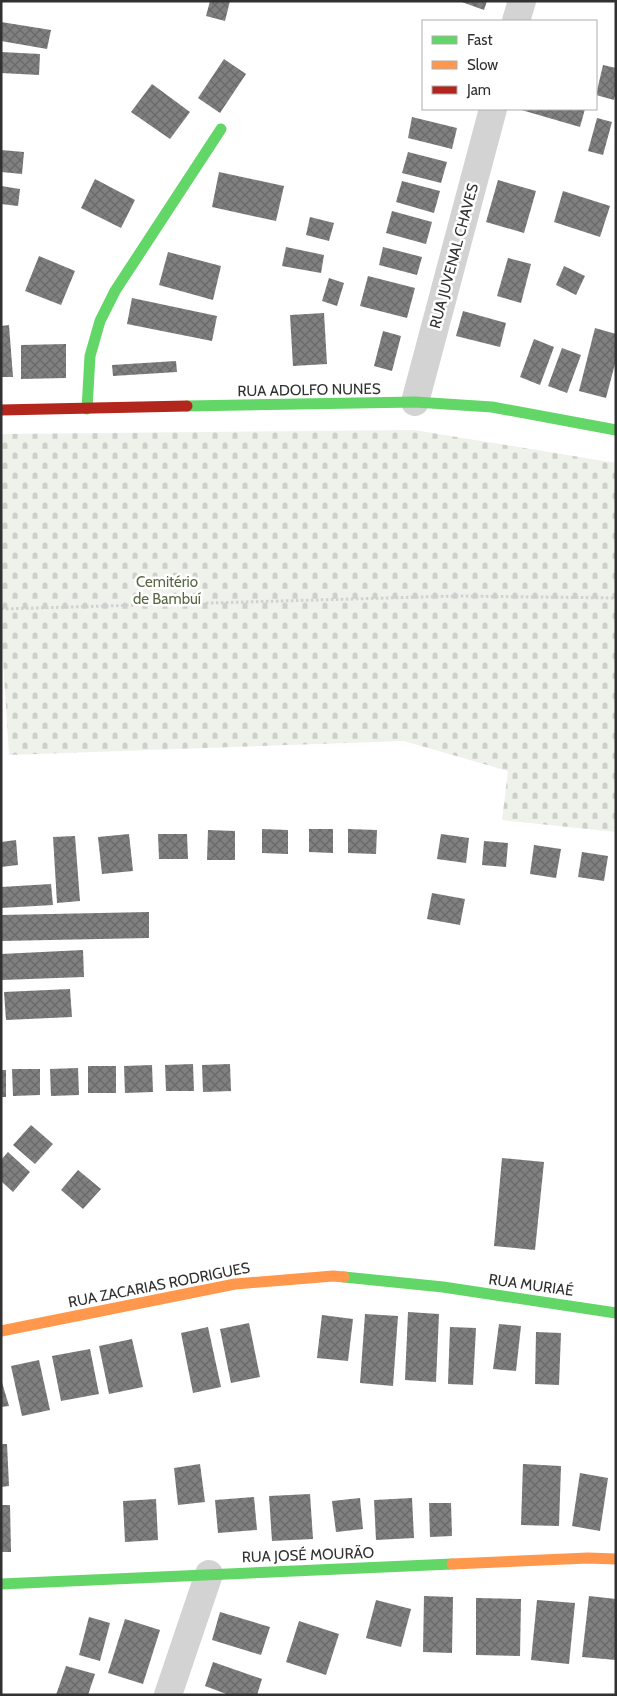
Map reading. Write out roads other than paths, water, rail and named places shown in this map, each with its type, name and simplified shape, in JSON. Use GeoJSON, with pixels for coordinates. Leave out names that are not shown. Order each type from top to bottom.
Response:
{"type":"FeatureCollection","features":[{"type":"Feature","properties":{"kind":"street"},"geometry":{"type":"LineString","coordinates":[[516,20],[522,1]]}},
{"type":"Feature","properties":{"kind":"street","name":"RUA JUVENAL CHAVES"},"geometry":{"type":"LineString","coordinates":[[415,402],[493,110]]}},
{"type":"Feature","properties":{"kind":"street"},"geometry":{"type":"LineString","coordinates":[[87,410],[90,356],[100,322],[115,291],[221,129]]}},
{"type":"Feature","properties":{"kind":"street","name":"RUA ADOLFO NUNES"},"geometry":{"type":"LineString","coordinates":[[1,410],[87,410],[415,402],[492,407],[616,430]]}},
{"type":"Feature","properties":{"kind":"street","name":"RUA ZACARIAS RODRIGUES"},"geometry":{"type":"LineString","coordinates":[[1,1331],[234,1284],[333,1276],[443,1287]]}},
{"type":"Feature","properties":{"kind":"street","name":"RUA MURIAÉ"},"geometry":{"type":"LineString","coordinates":[[443,1287],[616,1313]]}},
{"type":"Feature","properties":{"kind":"street","name":"RUA JOSÉ MOURÃO"},"geometry":{"type":"LineString","coordinates":[[1,1584],[578,1558],[616,1559]]}},
{"type":"Feature","properties":{"kind":"street"},"geometry":{"type":"LineString","coordinates":[[168,1695],[209,1574]]}},
{"type":"Feature","properties":{"kind":"park label","name":"Cemitério de Bambuí"},"geometry":{"type":"Point","coordinates":[167,590]}}]}
